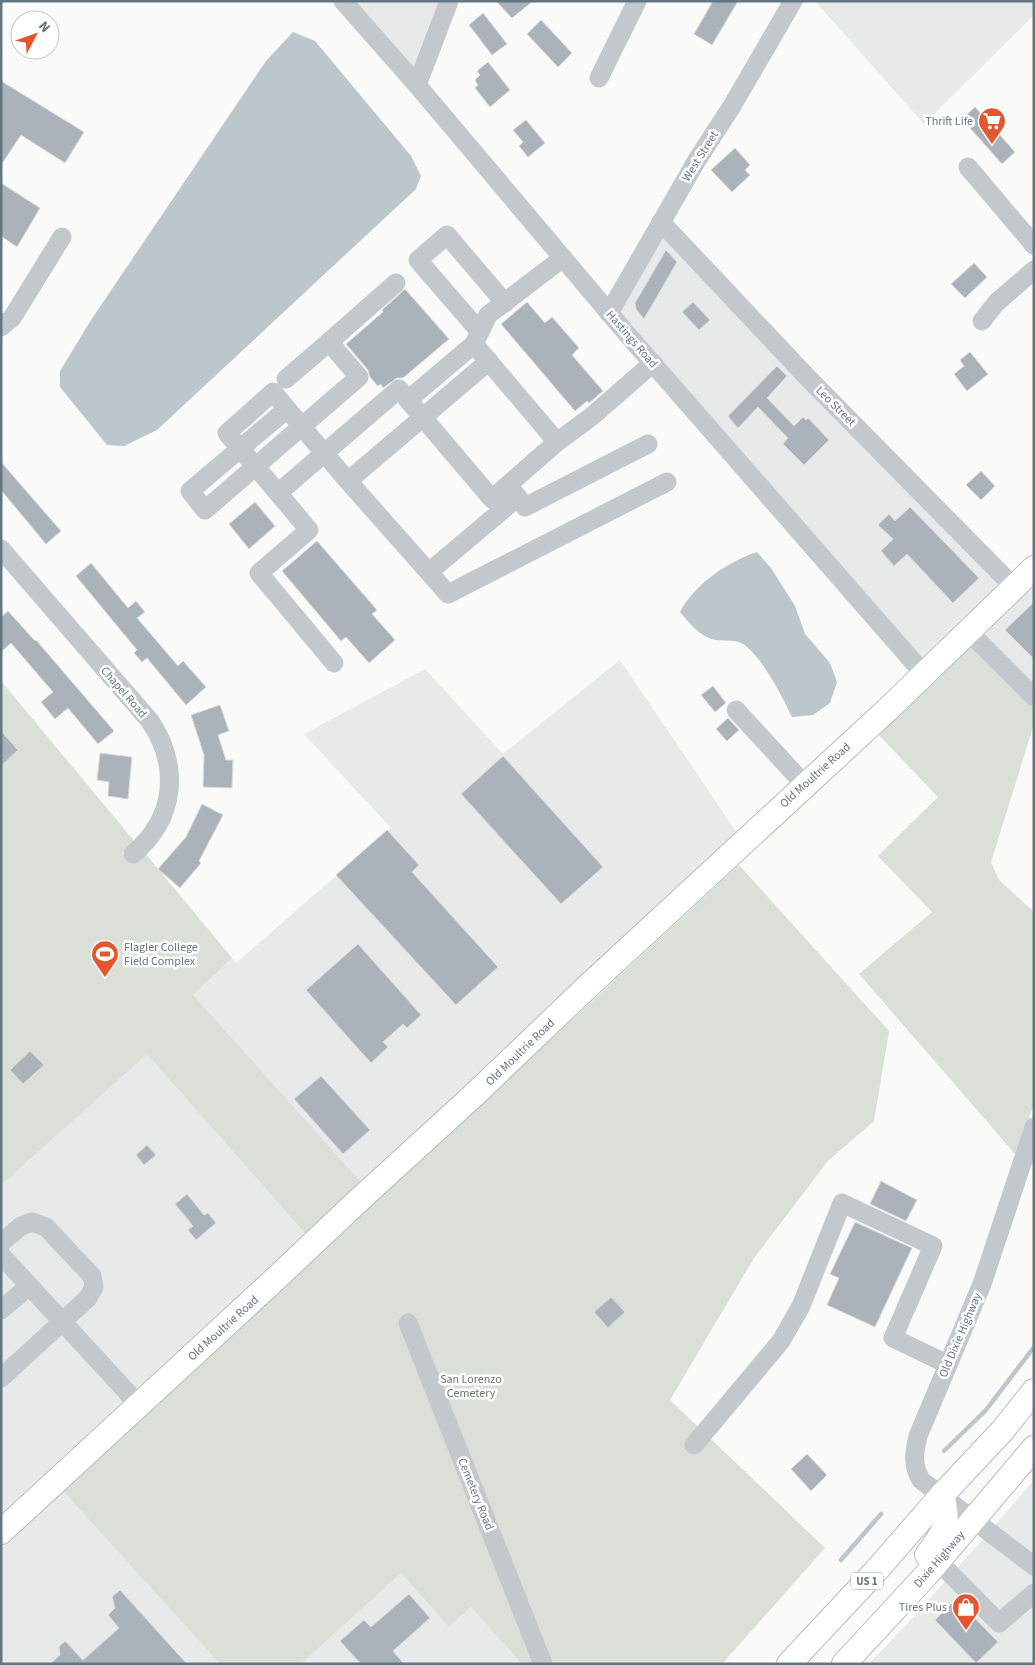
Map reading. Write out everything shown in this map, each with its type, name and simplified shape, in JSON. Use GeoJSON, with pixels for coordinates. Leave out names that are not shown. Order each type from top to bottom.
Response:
{"type":"FeatureCollection","features":[{"type":"Feature","properties":{"kind":"main road","name":"Old Moultrie Road"},"geometry":{"type":"LineString","coordinates":[[1,1532],[474,1096],[592,982],[969,632],[1034,568]]}},
{"type":"Feature","properties":{"kind":"main road","name":"US 1"},"geometry":{"type":"LineString","coordinates":[[789,1664],[875,1572],[942,1495],[1002,1431],[1034,1392]]}},
{"type":"Feature","properties":{"kind":"main road","name":"Dixie Highway"},"geometry":{"type":"LineString","coordinates":[[844,1664],[938,1561],[1034,1448]]}},
{"type":"Feature","properties":{"kind":"main road"},"geometry":{"type":"LineString","coordinates":[[829,1664],[938,1542],[947,1512],[942,1495]]}},
{"type":"Feature","properties":{"kind":"street","name":"Hastings Road"},"geometry":{"type":"LineString","coordinates":[[343,1],[417,85],[609,313],[924,674]]}},
{"type":"Feature","properties":{"kind":"street"},"geometry":{"type":"LineString","coordinates":[[417,85],[449,1]]}},
{"type":"Feature","properties":{"kind":"street"},"geometry":{"type":"LineString","coordinates":[[599,78],[637,1]]}},
{"type":"Feature","properties":{"kind":"street","name":"West Street"},"geometry":{"type":"LineString","coordinates":[[609,313],[697,160],[732,106],[793,1]]}},
{"type":"Feature","properties":{"kind":"street"},"geometry":{"type":"LineString","coordinates":[[968,167],[1034,245]]}},
{"type":"Feature","properties":{"kind":"street","name":"Leo Street"},"geometry":{"type":"LineString","coordinates":[[661,222],[808,378],[1014,587]]}},
{"type":"Feature","properties":{"kind":"street"},"geometry":{"type":"LineString","coordinates":[[505,303],[447,235],[418,260],[477,338],[489,361],[558,442]]}},
{"type":"Feature","properties":{"kind":"street"},"geometry":{"type":"LineString","coordinates":[[1,327],[12,318],[62,238]]}},
{"type":"Feature","properties":{"kind":"street"},"geometry":{"type":"LineString","coordinates":[[408,400],[477,338],[488,315],[563,258]]}},
{"type":"Feature","properties":{"kind":"street"},"geometry":{"type":"LineString","coordinates":[[982,321],[996,303],[1034,270]]}},
{"type":"Feature","properties":{"kind":"street"},"geometry":{"type":"LineString","coordinates":[[286,379],[396,283]]}},
{"type":"Feature","properties":{"kind":"street"},"geometry":{"type":"LineString","coordinates":[[240,449],[190,491],[205,510],[359,377],[329,342]]}},
{"type":"Feature","properties":{"kind":"street"},"geometry":{"type":"LineString","coordinates":[[348,481],[489,361]]}},
{"type":"Feature","properties":{"kind":"street"},"geometry":{"type":"LineString","coordinates":[[429,572],[513,491],[558,442],[591,417],[653,363]]}},
{"type":"Feature","properties":{"kind":"street"},"geometry":{"type":"LineString","coordinates":[[278,493],[399,389],[492,499],[513,491]]}},
{"type":"Feature","properties":{"kind":"street"},"geometry":{"type":"LineString","coordinates":[[334,663],[258,573],[309,530],[227,433],[273,392],[348,481],[448,594],[668,482]]}},
{"type":"Feature","properties":{"kind":"street"},"geometry":{"type":"LineString","coordinates":[[513,491],[525,506],[648,444]]}},
{"type":"Feature","properties":{"kind":"street","name":"Chapel Road"},"geometry":{"type":"LineString","coordinates":[[1,549],[150,721],[158,733],[168,762],[170,786],[167,803],[161,820],[151,835],[133,854]]}},
{"type":"Feature","properties":{"kind":"street"},"geometry":{"type":"LineString","coordinates":[[969,632],[1034,697]]}},
{"type":"Feature","properties":{"kind":"street"},"geometry":{"type":"LineString","coordinates":[[736,710],[805,785]]}},
{"type":"Feature","properties":{"kind":"street","name":"Old Dixie Highway"},"geometry":{"type":"LineString","coordinates":[[1034,1127],[982,1284],[947,1364],[918,1436],[914,1451],[914,1466],[921,1480],[1034,1565]]}},
{"type":"Feature","properties":{"kind":"street"},"geometry":{"type":"LineString","coordinates":[[694,1445],[781,1341],[801,1306],[842,1203],[933,1246],[894,1338],[947,1364]]}},
{"type":"Feature","properties":{"kind":"street"},"geometry":{"type":"LineString","coordinates":[[1,1243],[21,1226],[32,1222],[46,1227],[92,1276],[94,1287],[88,1298],[1,1378]]}},
{"type":"Feature","properties":{"kind":"street"},"geometry":{"type":"LineString","coordinates":[[1,1255],[139,1405]]}},
{"type":"Feature","properties":{"kind":"street"},"geometry":{"type":"LineString","coordinates":[[1,1310],[29,1286]]}},
{"type":"Feature","properties":{"kind":"street","name":"Cemetery Road"},"geometry":{"type":"LineString","coordinates":[[408,1323],[543,1664]]}},
{"type":"Feature","properties":{"kind":"street"},"geometry":{"type":"LineString","coordinates":[[938,1561],[999,1623],[1034,1593]]}},
{"type":"Feature","properties":{"kind":"shaded area"},"geometry":{"type":"Polygon","coordinates":[[[355,1],[440,1],[415,69],[355,1]]]}},
{"type":"Feature","properties":{"kind":"shaded area"},"geometry":{"type":"Polygon","coordinates":[[[815,1],[1034,1],[1034,15],[924,124],[815,1]]]}},
{"type":"Feature","properties":{"kind":"shaded area"},"geometry":{"type":"Polygon","coordinates":[[[293,32],[315,41],[411,156],[421,176],[416,189],[157,430],[124,446],[107,445],[60,387],[60,371],[91,320],[266,61],[293,32]]]}},
{"type":"Feature","properties":{"kind":"shaded area"},"geometry":{"type":"Polygon","coordinates":[[[662,236],[1003,587],[926,662],[619,311],[662,236]]]}},
{"type":"Feature","properties":{"kind":"shaded area"},"geometry":{"type":"Polygon","coordinates":[[[757,552],[771,568],[795,606],[805,634],[830,663],[837,682],[830,703],[813,715],[792,717],[770,675],[747,647],[739,642],[716,640],[705,636],[695,629],[680,612],[694,592],[713,575],[734,562],[757,552]]]}},
{"type":"Feature","properties":{"kind":"shaded area"},"geometry":{"type":"Polygon","coordinates":[[[1034,579],[1034,684],[980,631],[1034,579]]]}},
{"type":"Feature","properties":{"kind":"shaded area"},"geometry":{"type":"Polygon","coordinates":[[[620,660],[739,836],[1,1522],[1,1171],[232,958],[236,963],[391,828],[304,734],[425,669],[503,754],[620,660]]]}},
{"type":"Feature","properties":{"kind":"shaded area"},"geometry":{"type":"Polygon","coordinates":[[[1034,1480],[1034,1555],[995,1525],[1034,1480]]]}},
{"type":"Feature","properties":{"kind":"shaded area"},"geometry":{"type":"Polygon","coordinates":[[[63,1491],[220,1664],[1,1664],[1,1548],[63,1491]]]}},
{"type":"Feature","properties":{"kind":"shaded area"},"geometry":{"type":"Polygon","coordinates":[[[984,1538],[1034,1576],[1034,1664],[869,1664],[904,1627],[984,1538]]]}},
{"type":"Feature","properties":{"kind":"shaded area"},"geometry":{"type":"Polygon","coordinates":[[[401,1573],[449,1627],[471,1607],[522,1664],[301,1664],[401,1573]]]}},
{"type":"Feature","properties":{"kind":"green space"},"geometry":{"type":"Polygon","coordinates":[[[968,643],[1034,709],[1034,724],[991,862],[999,880],[1034,912],[1034,1104],[1016,1155],[859,974],[932,912],[878,856],[938,797],[875,731],[968,643]]]}},
{"type":"Feature","properties":{"kind":"green space","name":"Flagler College Field Complex"},"geometry":{"type":"Polygon","coordinates":[[[1,681],[135,842],[122,853],[132,864],[145,853],[232,958],[193,995],[369,1191],[314,1243],[147,1054],[1,1185],[1,681]]]}},
{"type":"Feature","properties":{"kind":"green space","name":"San Lorenzo Cemetery"},"geometry":{"type":"Polygon","coordinates":[[[739,865],[889,1031],[874,1121],[828,1161],[754,1258],[670,1400],[825,1548],[722,1664],[522,1664],[471,1607],[449,1627],[401,1573],[301,1664],[220,1664],[63,1491],[739,865]]]}},
{"type":"Feature","properties":{"kind":"building"},"geometry":{"type":"Polygon","coordinates":[[[496,1],[533,1],[512,18],[496,1]]]}},
{"type":"Feature","properties":{"kind":"building"},"geometry":{"type":"Polygon","coordinates":[[[713,1],[738,1],[712,45],[694,34],[713,1]]]}},
{"type":"Feature","properties":{"kind":"building"},"geometry":{"type":"Polygon","coordinates":[[[483,13],[507,44],[492,55],[469,25],[483,13]]]}},
{"type":"Feature","properties":{"kind":"building"},"geometry":{"type":"Polygon","coordinates":[[[541,20],[572,53],[558,67],[527,34],[541,20]]]}},
{"type":"Feature","properties":{"kind":"building"},"geometry":{"type":"Polygon","coordinates":[[[488,62],[510,90],[490,107],[475,88],[478,85],[475,80],[480,75],[477,71],[488,62]]]}},
{"type":"Feature","properties":{"kind":"building"},"geometry":{"type":"Polygon","coordinates":[[[1,81],[84,132],[65,163],[21,135],[1,165],[1,81]]]}},
{"type":"Feature","properties":{"kind":"building"},"geometry":{"type":"Polygon","coordinates":[[[975,107],[1015,152],[1002,164],[962,119],[975,107]]]}},
{"type":"Feature","properties":{"kind":"building"},"geometry":{"type":"Polygon","coordinates":[[[526,120],[545,143],[528,157],[519,146],[523,142],[513,130],[526,120]]]}},
{"type":"Feature","properties":{"kind":"building"},"geometry":{"type":"Polygon","coordinates":[[[735,148],[750,165],[745,170],[750,175],[732,192],[711,170],[735,148]]]}},
{"type":"Feature","properties":{"kind":"building"},"geometry":{"type":"Polygon","coordinates":[[[1,183],[40,208],[17,247],[1,236],[1,183]]]}},
{"type":"Feature","properties":{"kind":"building"},"geometry":{"type":"Polygon","coordinates":[[[666,250],[677,262],[644,319],[636,309],[635,303],[666,250]]]}},
{"type":"Feature","properties":{"kind":"building"},"geometry":{"type":"Polygon","coordinates":[[[974,263],[987,277],[965,298],[951,284],[974,263]]]}},
{"type":"Feature","properties":{"kind":"building"},"geometry":{"type":"Polygon","coordinates":[[[405,289],[449,339],[403,378],[397,378],[383,388],[381,384],[378,386],[370,377],[368,370],[346,344],[383,312],[382,310],[405,289]]]}},
{"type":"Feature","properties":{"kind":"building"},"geometry":{"type":"Polygon","coordinates":[[[527,302],[545,323],[552,317],[579,348],[572,355],[603,391],[589,403],[587,401],[575,411],[501,324],[527,302]]]}},
{"type":"Feature","properties":{"kind":"building"},"geometry":{"type":"Polygon","coordinates":[[[693,302],[710,320],[699,330],[682,312],[693,302]]]}},
{"type":"Feature","properties":{"kind":"building"},"geometry":{"type":"Polygon","coordinates":[[[970,352],[988,374],[967,391],[954,374],[964,366],[960,360],[970,352]]]}},
{"type":"Feature","properties":{"kind":"building"},"geometry":{"type":"Polygon","coordinates":[[[777,366],[787,376],[767,398],[794,426],[803,417],[806,420],[808,418],[829,440],[804,465],[783,444],[788,438],[758,407],[738,428],[728,416],[777,366]]]}},
{"type":"Feature","properties":{"kind":"building"},"geometry":{"type":"Polygon","coordinates":[[[1,462],[61,531],[46,544],[1,490],[1,462]]]}},
{"type":"Feature","properties":{"kind":"building"},"geometry":{"type":"Polygon","coordinates":[[[981,471],[995,486],[981,500],[966,485],[981,471]]]}},
{"type":"Feature","properties":{"kind":"building"},"geometry":{"type":"Polygon","coordinates":[[[255,502],[275,526],[249,549],[229,524],[255,502]]]}},
{"type":"Feature","properties":{"kind":"building"},"geometry":{"type":"Polygon","coordinates":[[[910,507],[979,578],[953,603],[907,554],[894,566],[881,551],[893,539],[878,525],[889,514],[895,521],[910,507]]]}},
{"type":"Feature","properties":{"kind":"building"},"geometry":{"type":"Polygon","coordinates":[[[317,541],[377,610],[372,614],[395,640],[369,663],[346,637],[341,641],[282,571],[317,541]]]}},
{"type":"Feature","properties":{"kind":"building"},"geometry":{"type":"Polygon","coordinates":[[[91,563],[128,608],[136,601],[145,612],[137,618],[178,666],[183,661],[206,687],[186,705],[147,658],[142,662],[134,653],[137,650],[76,576],[91,563]]]}},
{"type":"Feature","properties":{"kind":"building"},"geometry":{"type":"Polygon","coordinates":[[[1034,602],[1034,659],[1005,630],[1034,602]]]}},
{"type":"Feature","properties":{"kind":"building"},"geometry":{"type":"Polygon","coordinates":[[[8,611],[36,640],[114,731],[98,744],[68,708],[55,719],[41,702],[53,692],[11,643],[1,652],[1,617],[8,611]]]}},
{"type":"Feature","properties":{"kind":"building"},"geometry":{"type":"Polygon","coordinates":[[[713,686],[726,703],[715,712],[701,695],[713,686]]]}},
{"type":"Feature","properties":{"kind":"building"},"geometry":{"type":"Polygon","coordinates":[[[220,705],[229,731],[218,735],[226,760],[233,760],[232,788],[203,787],[204,755],[191,715],[220,705]]]}},
{"type":"Feature","properties":{"kind":"building"},"geometry":{"type":"Polygon","coordinates":[[[728,718],[739,730],[727,741],[716,729],[728,718]]]}},
{"type":"Feature","properties":{"kind":"building"},"geometry":{"type":"Polygon","coordinates":[[[1,731],[18,750],[1,766],[1,731]]]}},
{"type":"Feature","properties":{"kind":"building"},"geometry":{"type":"Polygon","coordinates":[[[100,753],[132,757],[128,799],[108,796],[109,782],[97,780],[100,753]]]}},
{"type":"Feature","properties":{"kind":"building"},"geometry":{"type":"Polygon","coordinates":[[[503,756],[603,867],[561,904],[461,794],[503,756]]]}},
{"type":"Feature","properties":{"kind":"building"},"geometry":{"type":"Polygon","coordinates":[[[202,804],[223,815],[199,861],[201,863],[180,888],[158,869],[186,837],[202,804]]]}},
{"type":"Feature","properties":{"kind":"building"},"geometry":{"type":"Polygon","coordinates":[[[387,830],[419,865],[412,872],[498,967],[456,1005],[336,875],[387,830]]]}},
{"type":"Feature","properties":{"kind":"building"},"geometry":{"type":"Polygon","coordinates":[[[358,944],[421,1015],[407,1028],[403,1024],[383,1042],[388,1047],[371,1063],[306,990],[358,944]]]}},
{"type":"Feature","properties":{"kind":"building"},"geometry":{"type":"Polygon","coordinates":[[[30,1051],[44,1065],[23,1084],[10,1070],[30,1051]]]}},
{"type":"Feature","properties":{"kind":"building"},"geometry":{"type":"Polygon","coordinates":[[[321,1076],[370,1130],[343,1154],[294,1099],[321,1076]]]}},
{"type":"Feature","properties":{"kind":"building"},"geometry":{"type":"Polygon","coordinates":[[[147,1145],[156,1155],[144,1165],[136,1155],[147,1145]]]}},
{"type":"Feature","properties":{"kind":"building"},"geometry":{"type":"Polygon","coordinates":[[[881,1181],[917,1200],[906,1221],[870,1204],[881,1181]]]}},
{"type":"Feature","properties":{"kind":"building"},"geometry":{"type":"Polygon","coordinates":[[[187,1194],[204,1215],[208,1213],[216,1223],[196,1240],[188,1230],[193,1226],[175,1204],[187,1194]]]}},
{"type":"Feature","properties":{"kind":"building"},"geometry":{"type":"Polygon","coordinates":[[[855,1222],[912,1248],[875,1327],[827,1305],[839,1278],[830,1274],[855,1222]]]}},
{"type":"Feature","properties":{"kind":"building"},"geometry":{"type":"Polygon","coordinates":[[[611,1297],[625,1312],[608,1328],[594,1312],[611,1297]]]}},
{"type":"Feature","properties":{"kind":"building"},"geometry":{"type":"Polygon","coordinates":[[[807,1454],[827,1475],[811,1491],[791,1469],[807,1454]]]}},
{"type":"Feature","properties":{"kind":"building"},"geometry":{"type":"Polygon","coordinates":[[[120,1590],[187,1664],[50,1664],[60,1655],[59,1647],[65,1641],[83,1660],[119,1628],[108,1615],[115,1608],[112,1597],[120,1590]]]}},
{"type":"Feature","properties":{"kind":"building"},"geometry":{"type":"Polygon","coordinates":[[[409,1594],[430,1618],[393,1651],[404,1664],[361,1664],[340,1641],[364,1620],[371,1627],[409,1594]]]}},
{"type":"Feature","properties":{"kind":"building","name":"Tires Plus"},"geometry":{"type":"Polygon","coordinates":[[[956,1599],[998,1642],[976,1663],[935,1620],[956,1599]]]}},
{"type":"Feature","properties":{"kind":"waterway"},"geometry":{"type":"LineString","coordinates":[[944,1451],[986,1410],[1034,1347]]}},
{"type":"Feature","properties":{"kind":"waterway"},"geometry":{"type":"LineString","coordinates":[[841,1560],[881,1514]]}},
{"type":"Feature","properties":{"kind":"place","name":"Thrift Life"},"geometry":{"type":"Point","coordinates":[992,145]}},
{"type":"Feature","properties":{"kind":"place","name":"Flagler College Field Complex"},"geometry":{"type":"Point","coordinates":[105,978]}},
{"type":"Feature","properties":{"kind":"place","name":"Tires Plus"},"geometry":{"type":"Point","coordinates":[966,1631]}}]}
